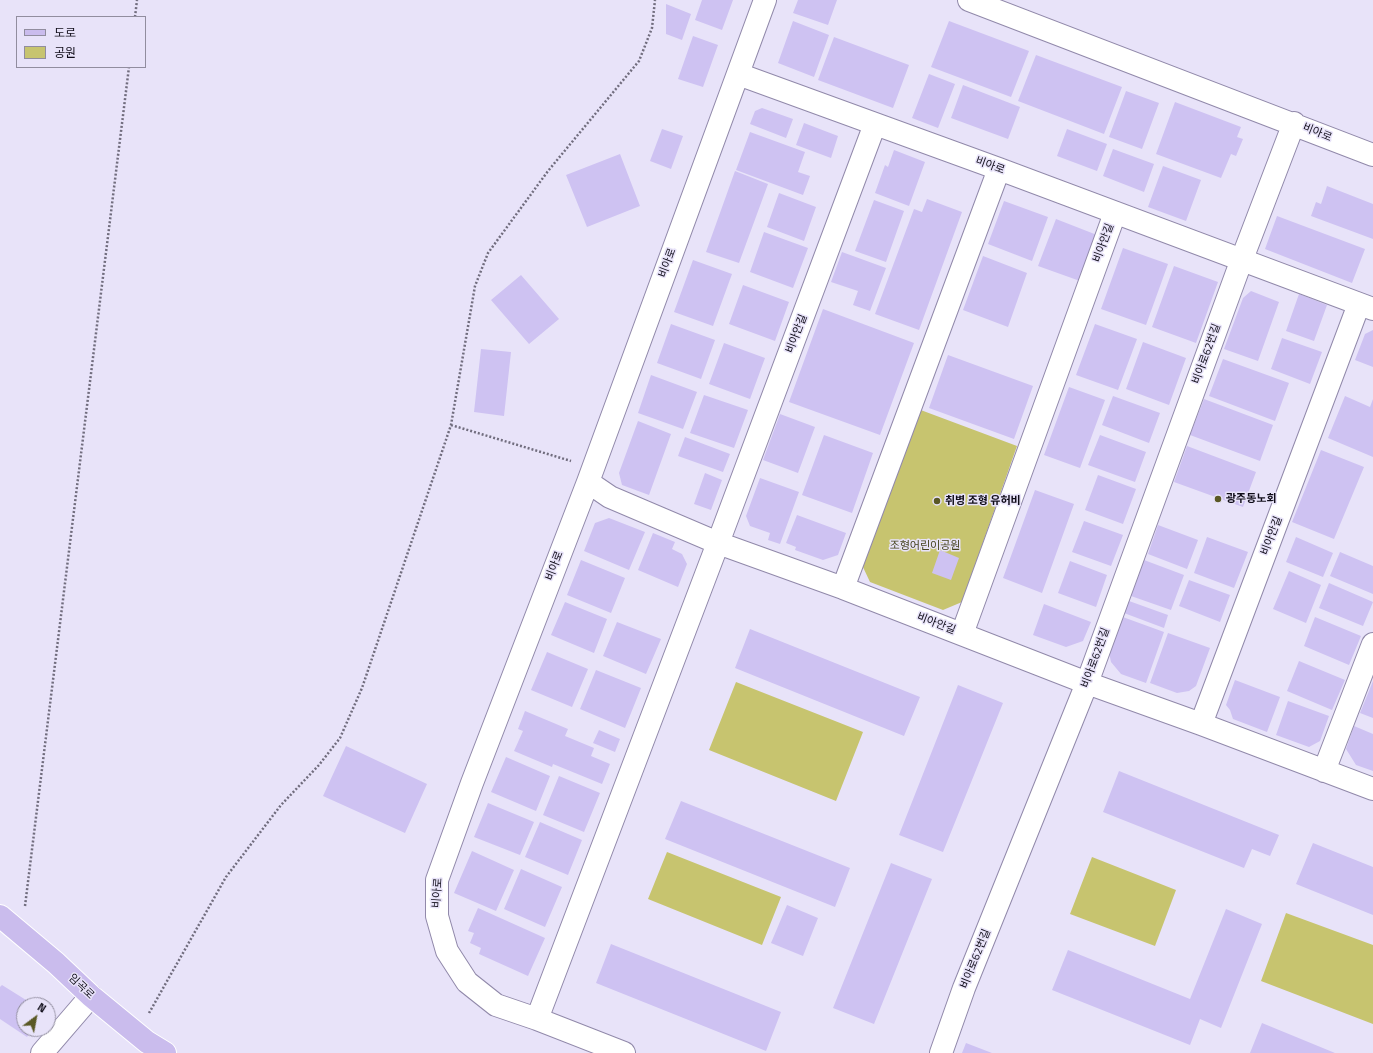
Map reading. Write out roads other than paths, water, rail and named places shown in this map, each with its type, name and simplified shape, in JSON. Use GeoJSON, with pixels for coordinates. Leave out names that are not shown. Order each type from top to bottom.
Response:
{"type":"FeatureCollection","features":[{"type":"Feature","properties":{"kind":"main road","name":"임곡로"},"geometry":{"type":"LineString","coordinates":[[0,916],[56,963],[91,996],[147,1042],[165,1053]]}},
{"type":"Feature","properties":{"kind":"street","name":"비아로"},"geometry":{"type":"LineString","coordinates":[[624,1053],[537,1019],[496,1005],[467,982],[447,951],[437,916],[437,880],[472,783],[588,482],[765,0]]}},
{"type":"Feature","properties":{"kind":"street","name":"비아로"},"geometry":{"type":"LineString","coordinates":[[969,0],[1373,155]]}},
{"type":"Feature","properties":{"kind":"street","name":"비아로"},"geometry":{"type":"LineString","coordinates":[[738,74],[999,169],[1115,214],[1242,259]]}},
{"type":"Feature","properties":{"kind":"street","name":"비아안길"},"geometry":{"type":"LineString","coordinates":[[718,543],[875,124]]}},
{"type":"Feature","properties":{"kind":"street","name":"비아로62번길"},"geometry":{"type":"LineString","coordinates":[[941,1053],[964,988],[1087,683],[1242,259],[1294,124]]}},
{"type":"Feature","properties":{"kind":"street"},"geometry":{"type":"LineString","coordinates":[[842,588],[999,169]]}},
{"type":"Feature","properties":{"kind":"street","name":"비아안길"},"geometry":{"type":"LineString","coordinates":[[962,634],[1115,214]]}},
{"type":"Feature","properties":{"kind":"street"},"geometry":{"type":"LineString","coordinates":[[1242,259],[1366,306]]}},
{"type":"Feature","properties":{"kind":"street","name":"비아안길"},"geometry":{"type":"LineString","coordinates":[[1201,724],[1366,306]]}},
{"type":"Feature","properties":{"kind":"street","name":"비아안길"},"geometry":{"type":"LineString","coordinates":[[588,482],[610,497],[718,543],[842,588],[1087,683],[1201,724],[1373,790]]}},
{"type":"Feature","properties":{"kind":"street"},"geometry":{"type":"LineString","coordinates":[[537,1019],[718,543]]}},
{"type":"Feature","properties":{"kind":"street"},"geometry":{"type":"LineString","coordinates":[[1324,771],[1373,644]]}},
{"type":"Feature","properties":{"kind":"street"},"geometry":{"type":"LineString","coordinates":[[42,1053],[91,996]]}},
{"type":"Feature","properties":{"kind":"place","name":"광주동노회"},"geometry":{"type":"Point","coordinates":[1218,499]}},
{"type":"Feature","properties":{"kind":"place","name":"취병 조형 유허비"},"geometry":{"type":"Point","coordinates":[937,501]}},
{"type":"Feature","properties":{"kind":"park label","name":"조형어린이공원"},"geometry":{"type":"Point","coordinates":[925,546]}}]}
